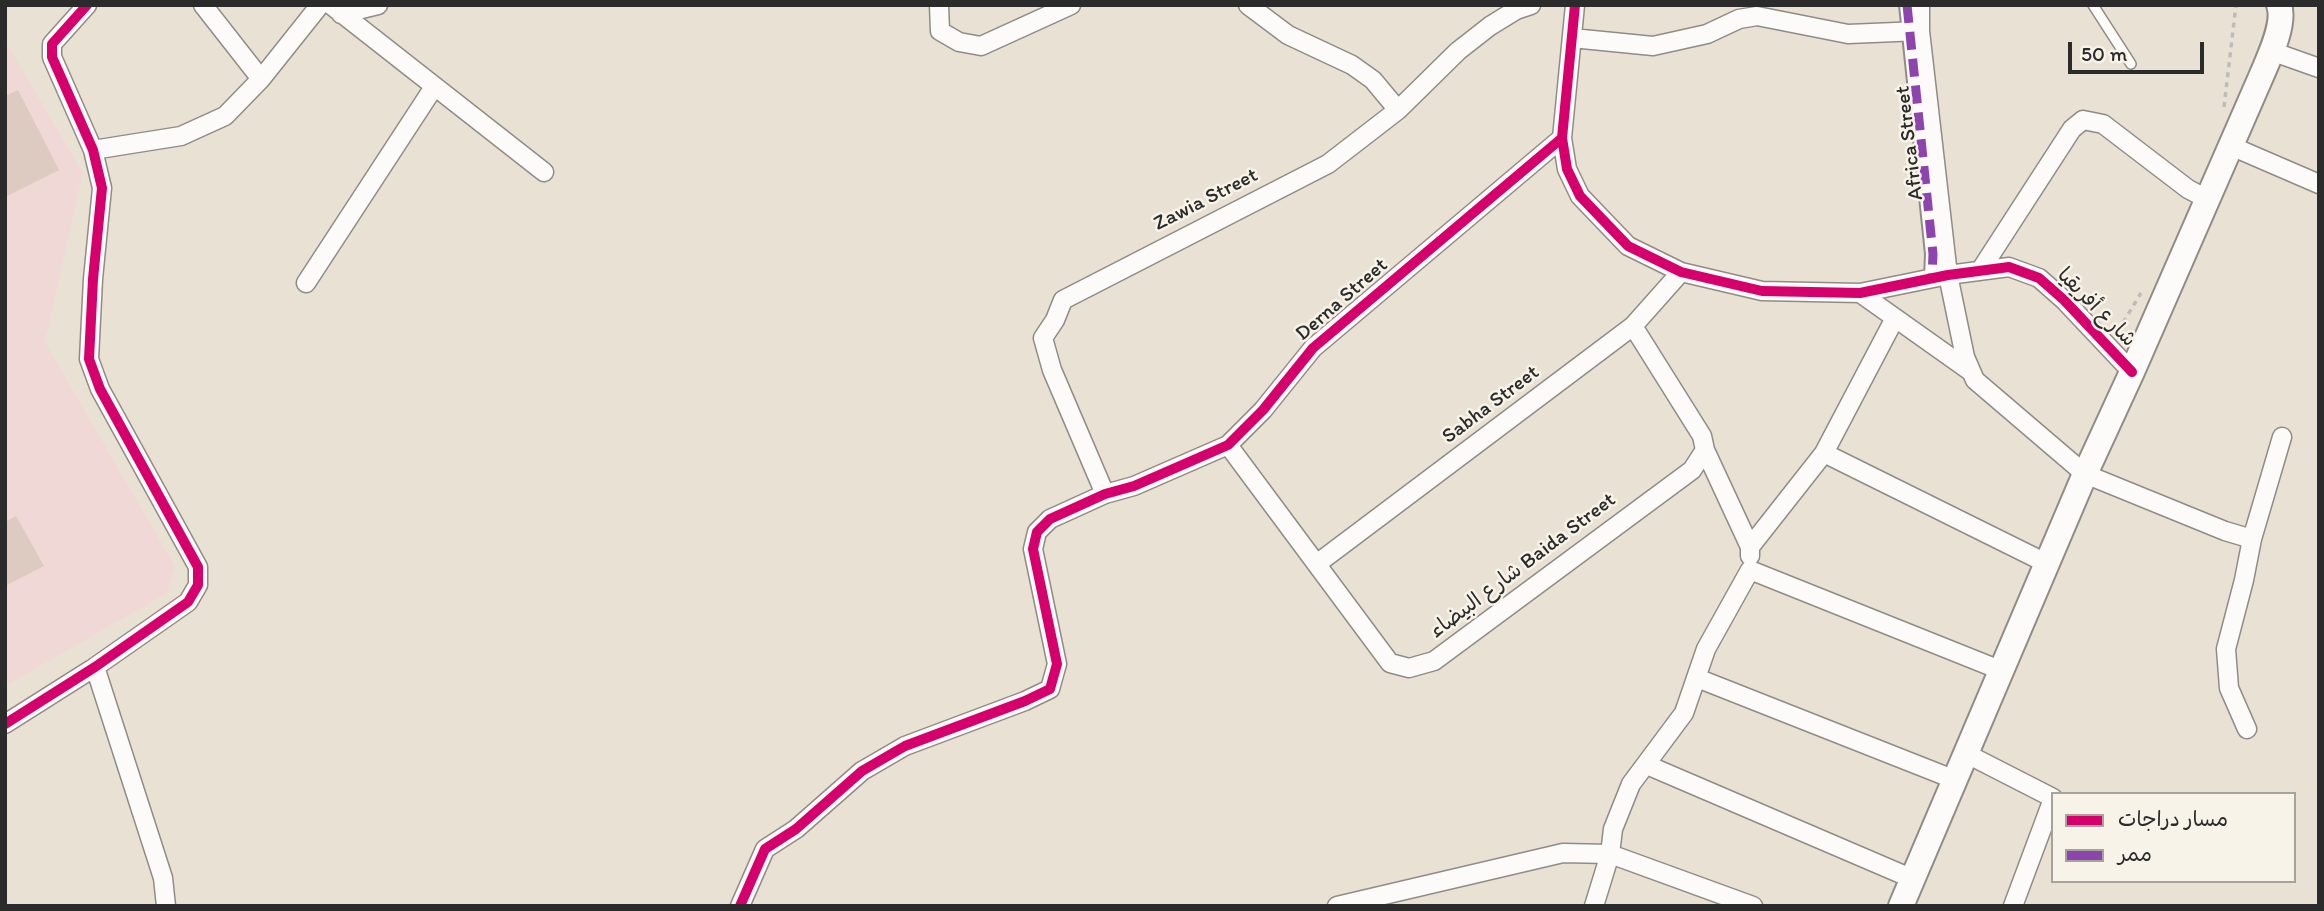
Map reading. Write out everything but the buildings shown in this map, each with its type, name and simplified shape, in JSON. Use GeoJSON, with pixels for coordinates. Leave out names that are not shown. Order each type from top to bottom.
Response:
{"type":"FeatureCollection","features":[{"type":"Feature","properties":{"kind":"main road"},"geometry":{"type":"LineString","coordinates":[[1901,906],[2046,563],[2231,146],[2271,51],[2282,8]]}},
{"type":"Feature","properties":{"kind":"street"},"geometry":{"type":"LineString","coordinates":[[5,724],[95,667],[188,602],[198,585],[198,566],[100,389],[89,359],[102,188],[93,150],[52,57],[52,44],[87,5]]}},
{"type":"Feature","properties":{"kind":"street"},"geometry":{"type":"LineString","coordinates":[[203,5],[261,79]]}},
{"type":"Feature","properties":{"kind":"street"},"geometry":{"type":"LineString","coordinates":[[93,150],[181,136],[225,116],[261,79],[320,5]]}},
{"type":"Feature","properties":{"kind":"street"},"geometry":{"type":"LineString","coordinates":[[336,9],[378,5]]}},
{"type":"Feature","properties":{"kind":"street"},"geometry":{"type":"LineString","coordinates":[[939,5],[940,31],[958,42],[981,46],[1071,5]]}},
{"type":"Feature","properties":{"kind":"street"},"geometry":{"type":"LineString","coordinates":[[1248,5],[1288,34],[1352,65],[1373,80],[1398,110]]}},
{"type":"Feature","properties":{"kind":"street","name":"Zawia Street"},"geometry":{"type":"LineString","coordinates":[[1105,494],[1052,370],[1043,338],[1055,320],[1063,300],[1328,164],[1398,110],[1458,51],[1490,26],[1516,10],[1531,5]]}},
{"type":"Feature","properties":{"kind":"street","name":"شارع أفريقيا"},"geometry":{"type":"LineString","coordinates":[[1574,5],[1562,138],[1567,169],[1580,196],[1628,246],[1681,272],[1762,291],[1860,293],[2009,267],[2039,278],[2064,300],[2132,372]]}},
{"type":"Feature","properties":{"kind":"street"},"geometry":{"type":"LineString","coordinates":[[1572,38],[1653,46],[1707,34],[1738,19],[1757,16],[1848,34],[1915,31],[1907,5]]}},
{"type":"Feature","properties":{"kind":"street","name":"Africa Street"},"geometry":{"type":"LineString","coordinates":[[1920,5],[1915,31],[1940,277],[1970,371]]}},
{"type":"Feature","properties":{"kind":"street"},"geometry":{"type":"LineString","coordinates":[[336,9],[544,172]]}},
{"type":"Feature","properties":{"kind":"street"},"geometry":{"type":"LineString","coordinates":[[2271,51],[2319,68]]}},
{"type":"Feature","properties":{"kind":"street"},"geometry":{"type":"LineString","coordinates":[[306,283],[434,87]]}},
{"type":"Feature","properties":{"kind":"street"},"geometry":{"type":"LineString","coordinates":[[1980,271],[2073,129],[2084,120],[2103,124],[2188,189],[2207,200]]}},
{"type":"Feature","properties":{"kind":"street","name":"Derna Street"},"geometry":{"type":"LineString","coordinates":[[740,906],[765,849],[796,829],[862,771],[905,746],[1050,689],[1057,664],[1033,549],[1038,532],[1050,519],[1228,445],[1263,410],[1313,348],[1562,138]]}},
{"type":"Feature","properties":{"kind":"street"},"geometry":{"type":"LineString","coordinates":[[2231,146],[2319,184]]}},
{"type":"Feature","properties":{"kind":"street","name":"Sabha Street"},"geometry":{"type":"LineString","coordinates":[[1318,563],[1633,326],[1681,272]]}},
{"type":"Feature","properties":{"kind":"street"},"geometry":{"type":"LineString","coordinates":[[1860,293],[1970,371],[1975,380],[2085,474],[2225,531],[2252,539]]}},
{"type":"Feature","properties":{"kind":"street"},"geometry":{"type":"LineString","coordinates":[[1750,547],[1824,453],[1895,318]]}},
{"type":"Feature","properties":{"kind":"street"},"geometry":{"type":"LineString","coordinates":[[1594,906],[1610,854],[1613,829],[1631,784],[1684,713],[1706,649],[1750,570],[1750,547],[1705,450],[1702,436],[1633,326]]}},
{"type":"Feature","properties":{"kind":"street"},"geometry":{"type":"LineString","coordinates":[[2247,729],[2229,688],[2225,649],[2252,539],[2282,437]]}},
{"type":"Feature","properties":{"kind":"street","name":"شارع البيضاء Baida Street"},"geometry":{"type":"LineString","coordinates":[[1228,445],[1390,663],[1409,668],[1434,661],[1692,470],[1705,450]]}},
{"type":"Feature","properties":{"kind":"street"},"geometry":{"type":"LineString","coordinates":[[1824,453],[2046,563]]}},
{"type":"Feature","properties":{"kind":"street"},"geometry":{"type":"LineString","coordinates":[[1750,570],[2000,670]]}},
{"type":"Feature","properties":{"kind":"street"},"geometry":{"type":"LineString","coordinates":[[95,667],[163,878],[166,906]]}},
{"type":"Feature","properties":{"kind":"street"},"geometry":{"type":"LineString","coordinates":[[1697,678],[1953,779]]}},
{"type":"Feature","properties":{"kind":"street"},"geometry":{"type":"LineString","coordinates":[[1965,753],[2051,798]]}},
{"type":"Feature","properties":{"kind":"street"},"geometry":{"type":"LineString","coordinates":[[1647,765],[1913,879]]}},
{"type":"Feature","properties":{"kind":"street"},"geometry":{"type":"LineString","coordinates":[[2013,906],[2051,804]]}},
{"type":"Feature","properties":{"kind":"street"},"geometry":{"type":"LineString","coordinates":[[1337,906],[1563,853],[1610,854],[1753,906]]}},
{"type":"Feature","properties":{"kind":"lane"},"geometry":{"type":"LineString","coordinates":[[2093,5],[2131,64]]}},
{"type":"Feature","properties":{"kind":"shaded area"},"geometry":{"type":"Polygon","coordinates":[[[5,40],[83,173],[45,342],[175,566],[167,593],[5,686],[5,40]]]}},
{"type":"Feature","properties":{"kind":"marked path"},"geometry":{"type":"LineString","coordinates":[[1907,5],[1933,254],[1932,278]]}},
{"type":"Feature","properties":{"kind":"cycle path"},"geometry":{"type":"LineString","coordinates":[[5,724],[95,667],[188,602],[198,585],[198,567],[100,389],[89,359],[102,188],[93,150],[52,57],[52,44],[87,5]]}},
{"type":"Feature","properties":{"kind":"cycle path"},"geometry":{"type":"LineString","coordinates":[[1575,5],[1562,138],[1567,169],[1580,196],[1628,246],[1681,272],[1762,291],[1860,293],[1948,275],[2009,267],[2039,278],[2064,300],[2132,372]]}},
{"type":"Feature","properties":{"kind":"cycle path"},"geometry":{"type":"LineString","coordinates":[[740,906],[765,849],[796,829],[862,771],[905,746],[1050,689],[1057,664],[1033,549],[1037,532],[1050,519],[1228,445],[1263,410],[1313,348],[1562,138]]}}]}
